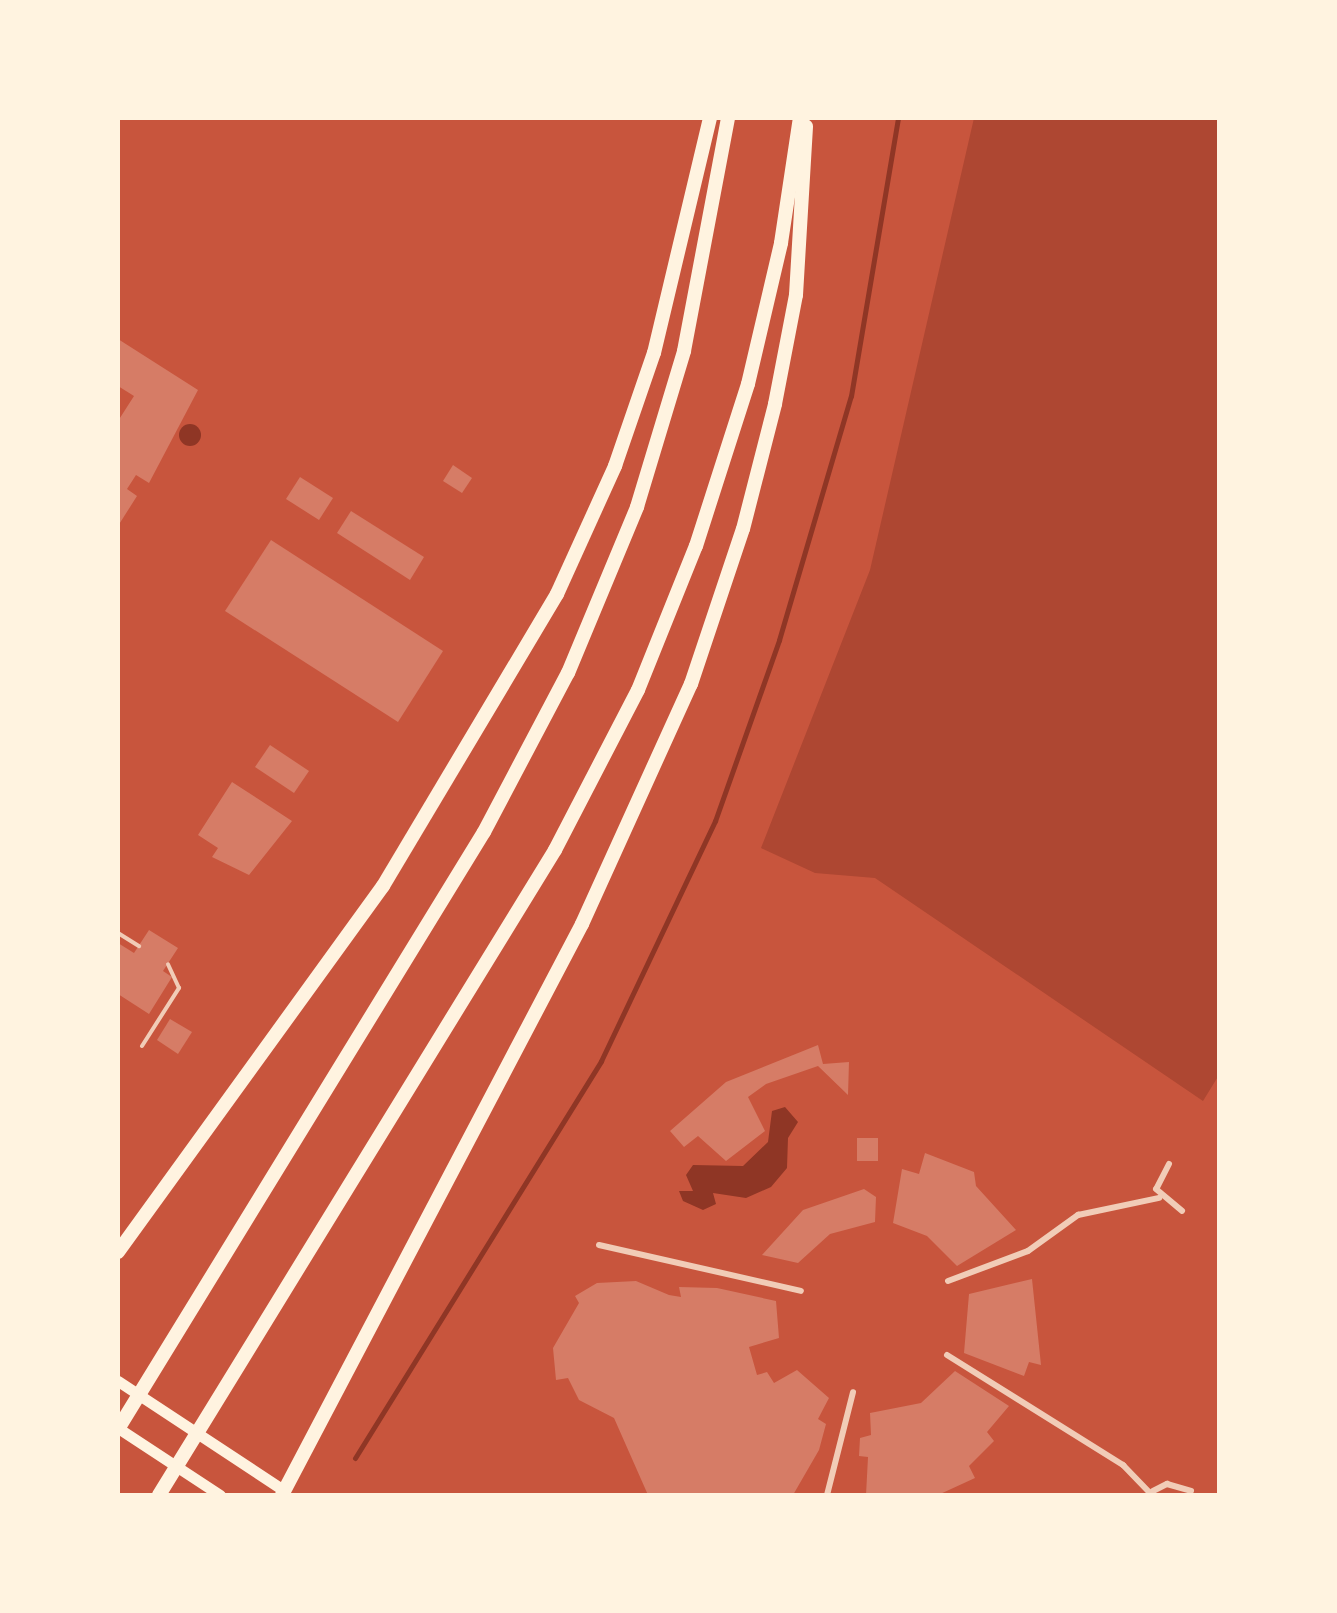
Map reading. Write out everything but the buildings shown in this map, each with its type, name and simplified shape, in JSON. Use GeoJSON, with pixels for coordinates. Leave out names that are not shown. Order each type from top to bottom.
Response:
{"type":"FeatureCollection","features":[{"type":"Feature","properties":{"kind":"highway"},"geometry":{"type":"LineString","coordinates":[[118,1252],[383,886],[557,594],[615,466],[654,353],[710,118]]}},
{"type":"Feature","properties":{"kind":"highway"},"geometry":{"type":"LineString","coordinates":[[118,1428],[476,845],[568,673],[637,507],[684,351],[728,118]]}},
{"type":"Feature","properties":{"kind":"highway"},"geometry":{"type":"LineString","coordinates":[[159,1495],[555,850],[638,690],[696,546],[748,384],[781,243],[800,118]]}},
{"type":"Feature","properties":{"kind":"highway"},"geometry":{"type":"LineString","coordinates":[[283,1493],[582,924],[691,684],[743,529],[775,404],[796,295],[807,118]]}},
{"type":"Feature","properties":{"kind":"main road"},"geometry":{"type":"LineString","coordinates":[[118,1381],[283,1493]]}},
{"type":"Feature","properties":{"kind":"main road"},"geometry":{"type":"LineString","coordinates":[[118,1428],[220,1495]]}},
{"type":"Feature","properties":{"kind":"street"},"geometry":{"type":"LineString","coordinates":[[1159,1198],[1158,1180],[1169,1164]]}},
{"type":"Feature","properties":{"kind":"street"},"geometry":{"type":"LineString","coordinates":[[948,1281],[1028,1251],[1078,1215],[1159,1198],[1182,1211]]}},
{"type":"Feature","properties":{"kind":"street"},"geometry":{"type":"LineString","coordinates":[[599,1245],[801,1291]]}},
{"type":"Feature","properties":{"kind":"street"},"geometry":{"type":"LineString","coordinates":[[947,1355],[1018,1394],[1152,1493],[1167,1484],[1191,1491]]}},
{"type":"Feature","properties":{"kind":"street"},"geometry":{"type":"LineString","coordinates":[[827,1495],[853,1392]]}},
{"type":"Feature","properties":{"kind":"lane"},"geometry":{"type":"LineString","coordinates":[[118,933],[139,946]]}},
{"type":"Feature","properties":{"kind":"lane"},"geometry":{"type":"LineString","coordinates":[[142,1046],[179,988],[168,964]]}},
{"type":"Feature","properties":{"kind":"shaded area"},"geometry":{"type":"Polygon","coordinates":[[[974,118],[1219,118],[1219,1075],[1203,1101],[875,878],[815,873],[761,848],[870,570],[974,118]]]}},
{"type":"Feature","properties":{"kind":"shaded area"},"geometry":{"type":"Polygon","coordinates":[[[186,424],[194,424],[201,435],[194,446],[186,446],[179,439],[179,431],[186,424]]]}},
{"type":"Feature","properties":{"kind":"shaded area"},"geometry":{"type":"Polygon","coordinates":[[[785,1107],[798,1122],[788,1138],[787,1168],[771,1187],[746,1198],[713,1193],[716,1204],[703,1210],[683,1201],[679,1191],[693,1191],[686,1175],[693,1165],[743,1166],[768,1142],[772,1111],[785,1107]]]}},
{"type":"Feature","properties":{"kind":"waterway"},"geometry":{"type":"LineString","coordinates":[[355,1458],[601,1061],[715,821],[779,640],[851,396],[898,118]]}}]}
